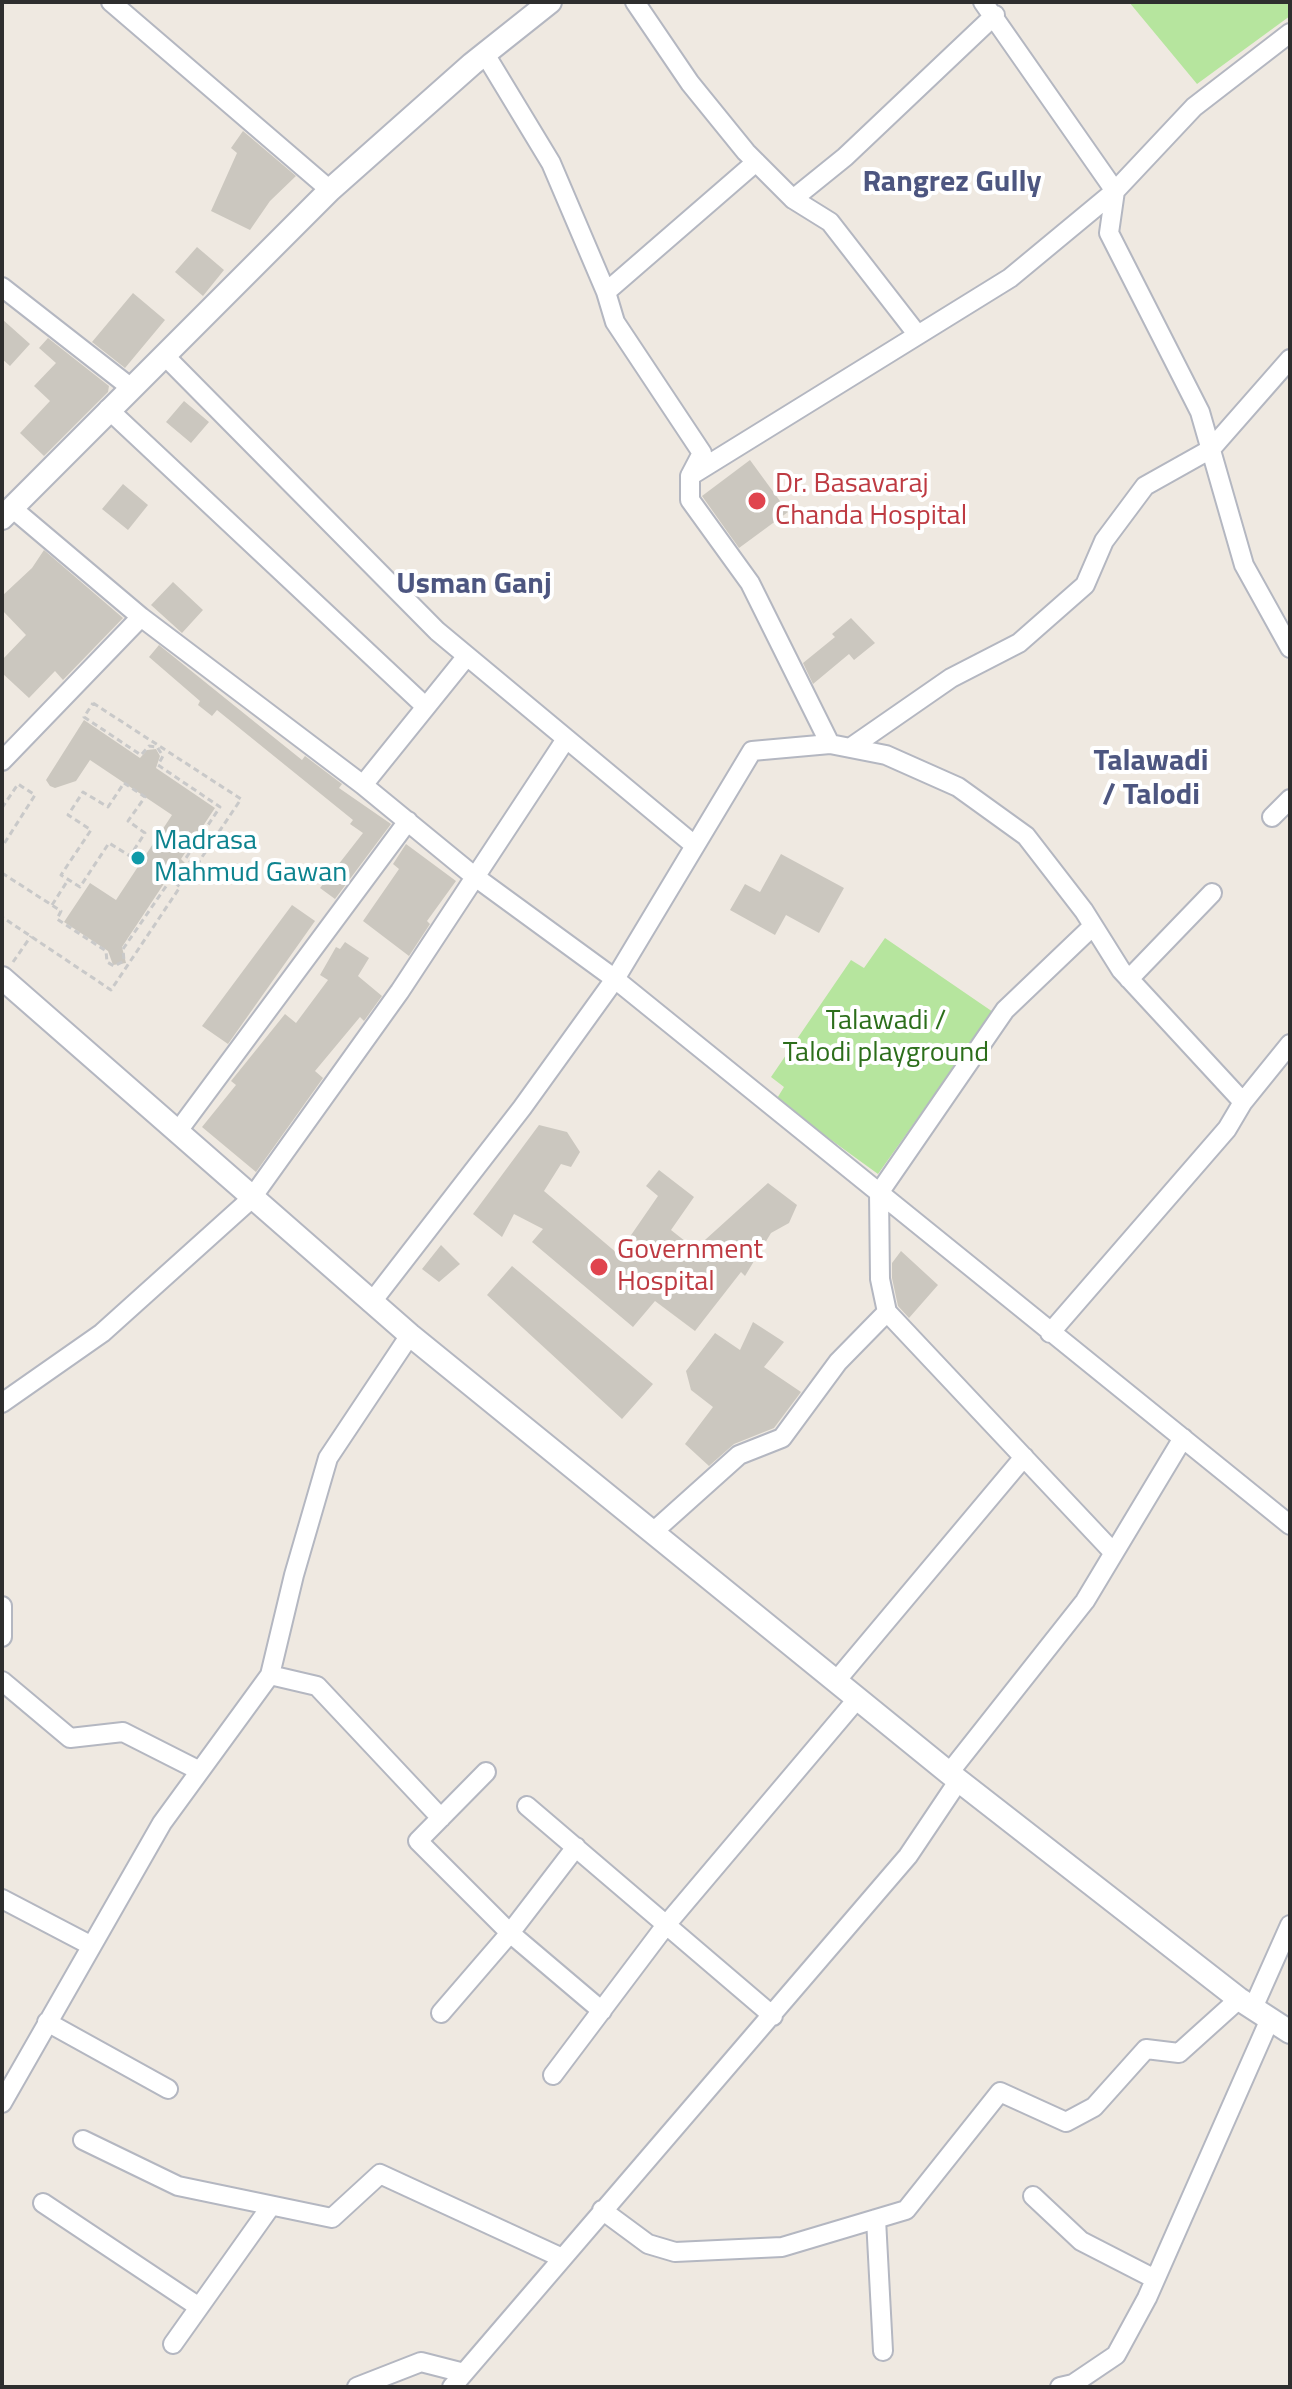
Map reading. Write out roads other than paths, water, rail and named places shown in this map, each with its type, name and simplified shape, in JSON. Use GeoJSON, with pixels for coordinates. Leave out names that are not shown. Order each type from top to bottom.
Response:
{"type":"FeatureCollection","features":[{"type":"Feature","properties":{"kind":"street"},"geometry":{"type":"LineString","coordinates":[[111,2],[330,190]]}},
{"type":"Feature","properties":{"kind":"street"},"geometry":{"type":"LineString","coordinates":[[550,2],[485,54],[330,190],[7,513],[363,785],[474,876],[615,979],[1290,1525]]}},
{"type":"Feature","properties":{"kind":"street"},"geometry":{"type":"LineString","coordinates":[[635,2],[690,83],[756,162],[793,199],[830,222],[917,334]]}},
{"type":"Feature","properties":{"kind":"street"},"geometry":{"type":"LineString","coordinates":[[793,199],[845,157],[989,9],[1115,191],[1109,233],[1200,412],[1244,565],[1290,648]]}},
{"type":"Feature","properties":{"kind":"street"},"geometry":{"type":"LineString","coordinates":[[690,476],[1010,278],[1115,191],[1194,107],[1290,33]]}},
{"type":"Feature","properties":{"kind":"street"},"geometry":{"type":"LineString","coordinates":[[485,54],[551,163],[606,292],[615,322],[702,453],[690,476],[690,500],[750,583],[830,744]]}},
{"type":"Feature","properties":{"kind":"street"},"geometry":{"type":"LineString","coordinates":[[606,292],[756,162]]}},
{"type":"Feature","properties":{"kind":"street"},"geometry":{"type":"LineString","coordinates":[[2,287],[130,387]]}},
{"type":"Feature","properties":{"kind":"street"},"geometry":{"type":"LineString","coordinates":[[164,355],[437,631],[693,844]]}},
{"type":"Feature","properties":{"kind":"street"},"geometry":{"type":"LineString","coordinates":[[850,748],[951,678],[1019,643],[1085,585],[1104,541],[1145,486],[1211,449],[1290,359]]}},
{"type":"Feature","properties":{"kind":"street"},"geometry":{"type":"LineString","coordinates":[[108,409],[426,707]]}},
{"type":"Feature","properties":{"kind":"street"},"geometry":{"type":"LineString","coordinates":[[2,761],[141,617]]}},
{"type":"Feature","properties":{"kind":"street"},"geometry":{"type":"LineString","coordinates":[[363,785],[467,656]]}},
{"type":"Feature","properties":{"kind":"street"},"geometry":{"type":"LineString","coordinates":[[2,1403],[102,1333],[251,1199],[400,991],[566,739]]}},
{"type":"Feature","properties":{"kind":"street"},"geometry":{"type":"LineString","coordinates":[[371,1303],[522,1108],[615,979],[693,844],[752,751],[830,744],[886,755],[958,787],[1026,836],[1129,979],[1243,1102]]}},
{"type":"Feature","properties":{"kind":"street"},"geometry":{"type":"LineString","coordinates":[[1272,817],[1290,799]]}},
{"type":"Feature","properties":{"kind":"street"},"geometry":{"type":"LineString","coordinates":[[178,1131],[408,821]]}},
{"type":"Feature","properties":{"kind":"street"},"geometry":{"type":"LineString","coordinates":[[1129,979],[1212,893]]}},
{"type":"Feature","properties":{"kind":"street"},"geometry":{"type":"LineString","coordinates":[[1093,926],[1005,1010],[879,1193],[880,1279],[887,1312],[1113,1552]]}},
{"type":"Feature","properties":{"kind":"street"},"geometry":{"type":"LineString","coordinates":[[2,979],[410,1335],[954,1776],[1254,2009],[1290,2032]]}},
{"type":"Feature","properties":{"kind":"street"},"geometry":{"type":"LineString","coordinates":[[1050,1333],[1227,1129],[1243,1102],[1290,1044]]}},
{"type":"Feature","properties":{"kind":"street"},"geometry":{"type":"LineString","coordinates":[[653,1532],[739,1455],[782,1438],[838,1362],[887,1312]]}},
{"type":"Feature","properties":{"kind":"street"},"geometry":{"type":"LineString","coordinates":[[2,2103],[162,1823],[270,1675],[328,1458],[410,1335]]}},
{"type":"Feature","properties":{"kind":"street"},"geometry":{"type":"LineString","coordinates":[[357,2387],[421,2362],[458,2380],[560,2257],[773,2016],[908,1856],[954,1776],[1085,1601],[1183,1438]]}},
{"type":"Feature","properties":{"kind":"street"},"geometry":{"type":"LineString","coordinates":[[836,1681],[1024,1457]]}},
{"type":"Feature","properties":{"kind":"street"},"geometry":{"type":"LineString","coordinates":[[2,1606],[2,1637]]}},
{"type":"Feature","properties":{"kind":"street"},"geometry":{"type":"LineString","coordinates":[[270,1675],[317,1686],[441,1818]]}},
{"type":"Feature","properties":{"kind":"street"},"geometry":{"type":"LineString","coordinates":[[2,1681],[70,1738],[123,1732],[200,1771]]}},
{"type":"Feature","properties":{"kind":"street"},"geometry":{"type":"LineString","coordinates":[[553,2075],[666,1925],[858,1698]]}},
{"type":"Feature","properties":{"kind":"street"},"geometry":{"type":"LineString","coordinates":[[486,1772],[418,1841],[510,1933],[602,2011]]}},
{"type":"Feature","properties":{"kind":"street"},"geometry":{"type":"LineString","coordinates":[[527,1806],[773,2016]]}},
{"type":"Feature","properties":{"kind":"street"},"geometry":{"type":"LineString","coordinates":[[441,2013],[510,1933],[576,1847]]}},
{"type":"Feature","properties":{"kind":"street"},"geometry":{"type":"LineString","coordinates":[[2,1899],[90,1945]]}},
{"type":"Feature","properties":{"kind":"street"},"geometry":{"type":"LineString","coordinates":[[1060,2387],[1073,2384],[1116,2355],[1155,2279],[1254,2009],[1290,1925]]}},
{"type":"Feature","properties":{"kind":"street"},"geometry":{"type":"LineString","coordinates":[[602,2210],[648,2244],[675,2252],[782,2247],[906,2210],[1000,2092],[1066,2122],[1094,2107],[1146,2049],[1179,2053],[1254,2009]]}},
{"type":"Feature","properties":{"kind":"street"},"geometry":{"type":"LineString","coordinates":[[47,2022],[168,2089]]}},
{"type":"Feature","properties":{"kind":"street"},"geometry":{"type":"LineString","coordinates":[[83,2140],[178,2186],[332,2218],[380,2174],[560,2257]]}},
{"type":"Feature","properties":{"kind":"street"},"geometry":{"type":"LineString","coordinates":[[1033,2196],[1081,2241],[1155,2279]]}},
{"type":"Feature","properties":{"kind":"street"},"geometry":{"type":"LineString","coordinates":[[43,2203],[199,2307]]}},
{"type":"Feature","properties":{"kind":"street"},"geometry":{"type":"LineString","coordinates":[[173,2344],[271,2206]]}},
{"type":"Feature","properties":{"kind":"street"},"geometry":{"type":"LineString","coordinates":[[876,2219],[883,2351]]}},
{"type":"Feature","properties":{"kind":"place","name":"Dr. Basavaraj Chanda Hospital"},"geometry":{"type":"Point","coordinates":[757,501]}},
{"type":"Feature","properties":{"kind":"place","name":"Madrasa Mahmud Gawan"},"geometry":{"type":"Point","coordinates":[138,858]}},
{"type":"Feature","properties":{"kind":"place","name":"Government Hospital"},"geometry":{"type":"Point","coordinates":[599,1267]}},
{"type":"Feature","properties":{"kind":"district","name":"Rangrez Gully"},"geometry":{"type":"Point","coordinates":[952,184]}},
{"type":"Feature","properties":{"kind":"district","name":"Usman Ganj"},"geometry":{"type":"Point","coordinates":[474,586]}},
{"type":"Feature","properties":{"kind":"district","name":"Talawadi / Talodi"},"geometry":{"type":"Point","coordinates":[1151,780]}},
{"type":"Feature","properties":{"kind":"park label","name":"Talawadi / Talodi playground"},"geometry":{"type":"Point","coordinates":[886,1038]}}]}
